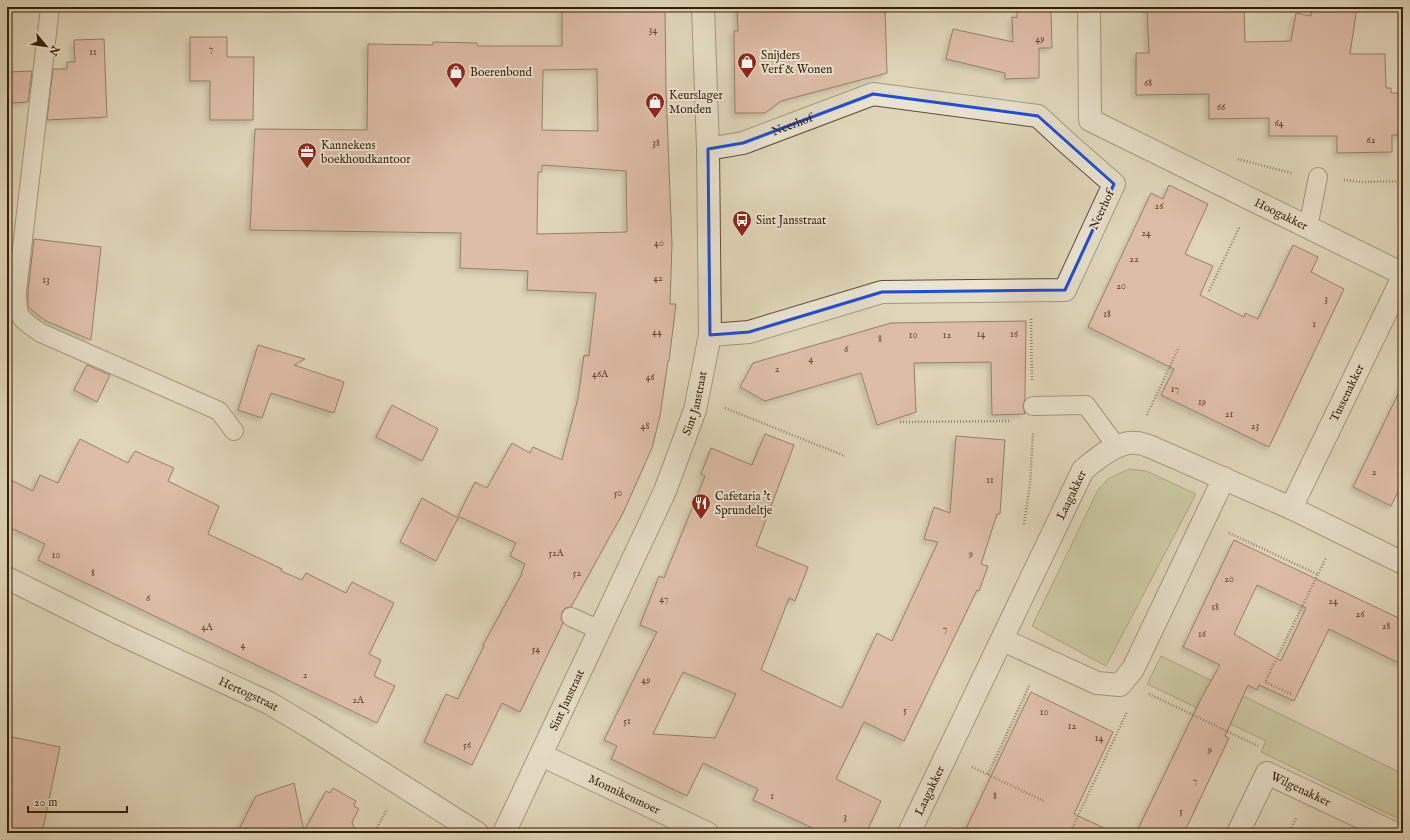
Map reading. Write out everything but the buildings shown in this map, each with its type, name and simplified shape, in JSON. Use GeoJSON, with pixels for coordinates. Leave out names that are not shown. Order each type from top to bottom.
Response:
{"type":"FeatureCollection","features":[{"type":"Feature","properties":{"kind":"street","name":"Sint Janstraat"},"geometry":{"type":"LineString","coordinates":[[504,833],[665,490],[695,410],[710,335],[708,149],[702,7]]}},
{"type":"Feature","properties":{"kind":"street","name":"Hoogakker"},"geometry":{"type":"LineString","coordinates":[[1089,7],[1090,120],[1308,227],[1403,276]]}},
{"type":"Feature","properties":{"kind":"street","name":"Neerhof"},"geometry":{"type":"LineString","coordinates":[[708,149],[743,143],[873,94],[1038,116],[1114,184],[1066,290],[882,292],[749,332],[710,335]]}},
{"type":"Feature","properties":{"kind":"street","name":"Tussenakker"},"geometry":{"type":"LineString","coordinates":[[1291,508],[1403,276]]}},
{"type":"Feature","properties":{"kind":"street"},"geometry":{"type":"LineString","coordinates":[[1126,444],[1151,447],[1224,478],[1291,508],[1403,563]]}},
{"type":"Feature","properties":{"kind":"street","name":"Laagakker"},"geometry":{"type":"LineString","coordinates":[[909,833],[1003,640],[1083,470],[1101,454],[1126,444]]}},
{"type":"Feature","properties":{"kind":"street"},"geometry":{"type":"LineString","coordinates":[[1003,640],[1097,683],[1131,686],[1133,668],[1224,478]]}},
{"type":"Feature","properties":{"kind":"street","name":"Hertogstraat"},"geometry":{"type":"LineString","coordinates":[[7,578],[116,632],[269,703],[477,833]]}},
{"type":"Feature","properties":{"kind":"street","name":"Monnikenmoer"},"geometry":{"type":"LineString","coordinates":[[541,755],[707,833]]}},
{"type":"Feature","properties":{"kind":"street","name":"Wilgenakker"},"geometry":{"type":"LineString","coordinates":[[1238,833],[1267,773],[1394,833]]}},
{"type":"Feature","properties":{"kind":"lane"},"geometry":{"type":"LineString","coordinates":[[50,7],[17,291],[17,308],[23,321],[41,333],[219,411],[234,431]]}},
{"type":"Feature","properties":{"kind":"lane"},"geometry":{"type":"LineString","coordinates":[[1308,227],[1318,177]]}},
{"type":"Feature","properties":{"kind":"lane"},"geometry":{"type":"LineString","coordinates":[[1033,413],[1086,405],[1126,444]]}},
{"type":"Feature","properties":{"kind":"lane"},"geometry":{"type":"LineString","coordinates":[[570,617],[600,630]]}},
{"type":"Feature","properties":{"kind":"path"},"geometry":{"type":"LineString","coordinates":[[1237,159],[1278,170],[1318,177],[1362,182],[1403,182]]}},
{"type":"Feature","properties":{"kind":"path"},"geometry":{"type":"LineString","coordinates":[[1208,291],[1253,200]]}},
{"type":"Feature","properties":{"kind":"path"},"geometry":{"type":"LineString","coordinates":[[1024,527],[1030,484],[1033,413],[1030,291]]}},
{"type":"Feature","properties":{"kind":"path"},"geometry":{"type":"LineString","coordinates":[[1126,444],[1179,347]]}},
{"type":"Feature","properties":{"kind":"path"},"geometry":{"type":"LineString","coordinates":[[698,397],[845,456]]}},
{"type":"Feature","properties":{"kind":"path"},"geometry":{"type":"LineString","coordinates":[[900,422],[1033,413]]}},
{"type":"Feature","properties":{"kind":"path"},"geometry":{"type":"LineString","coordinates":[[1203,521],[1318,574]]}},
{"type":"Feature","properties":{"kind":"path"},"geometry":{"type":"LineString","coordinates":[[1291,694],[1265,682],[1339,532]]}},
{"type":"Feature","properties":{"kind":"path"},"geometry":{"type":"LineString","coordinates":[[988,774],[1042,658]]}},
{"type":"Feature","properties":{"kind":"path"},"geometry":{"type":"LineString","coordinates":[[1070,833],[1131,686],[1258,746],[1255,754],[1267,773]]}},
{"type":"Feature","properties":{"kind":"path"},"geometry":{"type":"LineString","coordinates":[[947,755],[1044,801]]}},
{"type":"Feature","properties":{"kind":"highlighted area"},"geometry":{"type":"Polygon","coordinates":[[[873,94],[1038,116],[1114,184],[1065,290],[882,292],[749,332],[710,335],[708,149],[743,143],[873,94]]]}},
{"type":"Feature","properties":{"kind":"green space"},"geometry":{"type":"Polygon","coordinates":[[[1129,469],[1146,471],[1196,494],[1106,666],[1032,626],[1098,490],[1108,479],[1129,469]]]}},
{"type":"Feature","properties":{"kind":"green space"},"geometry":{"type":"Polygon","coordinates":[[[1161,656],[1403,774],[1403,821],[1261,752],[1266,741],[1147,684],[1161,656]]]}},
{"type":"Feature","properties":{"kind":"place","name":"Snijders Verf & Wonen"},"geometry":{"type":"Point","coordinates":[747,79]}},
{"type":"Feature","properties":{"kind":"place","name":"Boerenbond"},"geometry":{"type":"Point","coordinates":[456,89]}},
{"type":"Feature","properties":{"kind":"place","name":"Keurslager Monden"},"geometry":{"type":"Point","coordinates":[655,119]}},
{"type":"Feature","properties":{"kind":"place","name":"Kannekens boekhoudkantoor"},"geometry":{"type":"Point","coordinates":[307,169]}},
{"type":"Feature","properties":{"kind":"place","name":"Sint Jansstraat"},"geometry":{"type":"Point","coordinates":[742,237]}},
{"type":"Feature","properties":{"kind":"place","name":"Cafetaria 't Sprundeltje"},"geometry":{"type":"Point","coordinates":[701,520]}}]}
